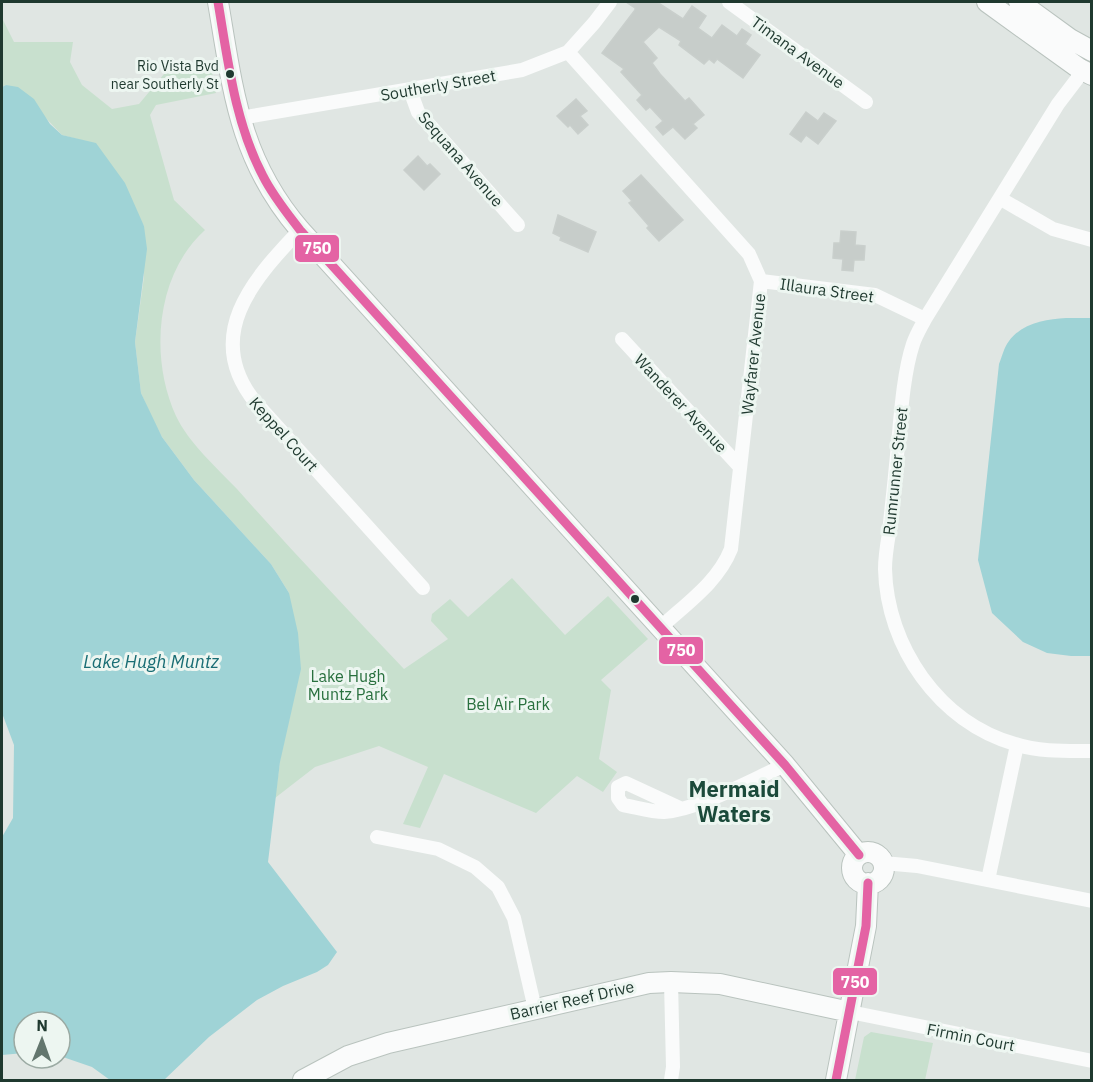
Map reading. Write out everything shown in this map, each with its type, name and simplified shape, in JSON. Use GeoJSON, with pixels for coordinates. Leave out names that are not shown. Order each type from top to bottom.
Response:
{"type":"FeatureCollection","features":[{"type":"Feature","properties":{"kind":"street"},"geometry":{"type":"LineString","coordinates":[[218,2],[240,118],[256,164],[274,197],[300,230],[785,765],[859,855]]}},
{"type":"Feature","properties":{"kind":"street","name":"Southerly Street"},"geometry":{"type":"LineString","coordinates":[[240,118],[522,70],[568,52],[610,2]]}},
{"type":"Feature","properties":{"kind":"street","name":"Timana Avenue"},"geometry":{"type":"LineString","coordinates":[[729,2],[866,102]]}},
{"type":"Feature","properties":{"kind":"street"},"geometry":{"type":"LineString","coordinates":[[987,2],[1086,72]]}},
{"type":"Feature","properties":{"kind":"street"},"geometry":{"type":"LineString","coordinates":[[1019,2],[1070,39],[1092,51]]}},
{"type":"Feature","properties":{"kind":"street","name":"Rumrunner Street"},"geometry":{"type":"LineString","coordinates":[[1092,51],[1086,72],[1077,79],[1058,104],[925,319],[913,344],[905,387],[885,568],[888,601],[899,638],[917,672],[937,696],[968,721],[1002,740],[1017,745],[1057,751],[1092,751]]}},
{"type":"Feature","properties":{"kind":"street","name":"Wayfarer Avenue"},"geometry":{"type":"LineString","coordinates":[[568,52],[749,254],[761,281],[734,532],[726,562],[713,580],[662,627]]}},
{"type":"Feature","properties":{"kind":"street","name":"Sequana Avenue"},"geometry":{"type":"LineString","coordinates":[[410,90],[418,112],[518,225]]}},
{"type":"Feature","properties":{"kind":"street"},"geometry":{"type":"LineString","coordinates":[[1001,199],[1053,229],[1092,240]]}},
{"type":"Feature","properties":{"kind":"street","name":"Keppel Court"},"geometry":{"type":"LineString","coordinates":[[300,230],[264,272],[239,309],[232,336],[232,350],[237,372],[256,403],[423,588]]}},
{"type":"Feature","properties":{"kind":"street","name":"Illaura Street"},"geometry":{"type":"LineString","coordinates":[[761,281],[875,295],[925,319]]}},
{"type":"Feature","properties":{"kind":"street","name":"Wanderer Avenue"},"geometry":{"type":"LineString","coordinates":[[622,339],[740,467]]}},
{"type":"Feature","properties":{"kind":"street"},"geometry":{"type":"LineString","coordinates":[[988,880],[1017,745]]}},
{"type":"Feature","properties":{"kind":"street"},"geometry":{"type":"LineString","coordinates":[[680,808],[699,803],[785,765]]}},
{"type":"Feature","properties":{"kind":"street"},"geometry":{"type":"LineString","coordinates":[[377,837],[438,849],[475,867],[498,887],[514,918],[535,1009]]}},
{"type":"Feature","properties":{"kind":"street"},"geometry":{"type":"LineString","coordinates":[[883,863],[882,874],[868,883],[858,880],[852,869],[855,859],[864,852],[875,854],[883,863],[917,866],[1092,901]]}},
{"type":"Feature","properties":{"kind":"street"},"geometry":{"type":"LineString","coordinates":[[836,1080],[866,926],[868,883]]}},
{"type":"Feature","properties":{"kind":"street"},"geometry":{"type":"LineString","coordinates":[[671,982],[673,1068],[671,1080]]}},
{"type":"Feature","properties":{"kind":"street","name":"Barrier Reef Drive"},"geometry":{"type":"LineString","coordinates":[[303,1080],[331,1064],[368,1049],[630,986],[671,982],[720,984],[850,1012]]}},
{"type":"Feature","properties":{"kind":"street","name":"Firmin Court"},"geometry":{"type":"LineString","coordinates":[[850,1012],[1092,1061]]}},
{"type":"Feature","properties":{"kind":"green space"},"geometry":{"type":"Polygon","coordinates":[[[2,18],[14,42],[73,42],[70,62],[82,85],[112,109],[139,104],[164,74],[211,66],[216,93],[156,105],[150,115],[174,200],[205,230],[189,248],[176,269],[167,293],[162,317],[160,343],[162,368],[167,393],[181,426],[204,454],[404,669],[448,639],[431,621],[432,614],[450,599],[468,617],[512,578],[565,635],[608,596],[648,639],[601,680],[611,690],[599,759],[617,772],[603,792],[577,776],[536,813],[444,774],[420,828],[403,824],[428,767],[379,746],[315,767],[275,798],[280,762],[289,593],[271,564],[194,480],[162,437],[152,418],[141,393],[135,342],[144,277],[144,226],[96,144],[62,135],[42,114],[6,85],[2,87],[2,18]]]}},
{"type":"Feature","properties":{"kind":"green space"},"geometry":{"type":"Polygon","coordinates":[[[871,1032],[933,1043],[925,1080],[855,1080],[864,1037],[871,1032]]]}},
{"type":"Feature","properties":{"kind":"water","name":"Lake Hugh Muntz"},"geometry":{"type":"Polygon","coordinates":[[[6,85],[18,87],[34,99],[50,124],[62,135],[96,143],[125,183],[144,226],[147,249],[135,342],[141,393],[162,437],[194,480],[271,564],[289,593],[298,633],[301,669],[280,762],[268,862],[337,952],[328,965],[317,972],[257,1000],[209,1037],[164,1080],[110,1080],[92,1067],[72,1060],[72,1010],[12,1010],[12,1054],[2,1055],[2,837],[13,818],[14,745],[2,713],[2,87],[6,85]]]}},
{"type":"Feature","properties":{"kind":"water"},"geometry":{"type":"Polygon","coordinates":[[[1091,318],[1091,656],[1047,653],[1023,642],[992,613],[978,560],[999,364],[1003,352],[1014,335],[1027,326],[1050,319],[1091,318]]]}},
{"type":"Feature","properties":{"kind":"building"},"geometry":{"type":"Polygon","coordinates":[[[626,2],[657,2],[683,19],[692,6],[706,16],[698,28],[712,38],[722,25],[737,36],[742,29],[751,35],[745,44],[760,55],[743,78],[717,59],[714,63],[709,59],[704,64],[679,45],[681,41],[659,27],[643,42],[657,58],[652,63],[660,74],[685,101],[689,98],[704,115],[693,124],[697,128],[685,139],[673,127],[663,135],[656,127],[663,121],[650,107],[646,110],[637,100],[642,95],[621,72],[624,69],[602,53],[635,10],[626,2]]]}},
{"type":"Feature","properties":{"kind":"building"},"geometry":{"type":"Polygon","coordinates":[[[576,99],[587,111],[580,116],[588,125],[578,134],[557,116],[576,99]]]}},
{"type":"Feature","properties":{"kind":"building"},"geometry":{"type":"Polygon","coordinates":[[[806,112],[818,121],[824,113],[836,121],[818,144],[806,135],[801,142],[790,134],[806,112]]]}},
{"type":"Feature","properties":{"kind":"building"},"geometry":{"type":"Polygon","coordinates":[[[418,156],[427,166],[430,164],[440,174],[424,190],[404,170],[418,156]]]}},
{"type":"Feature","properties":{"kind":"building"},"geometry":{"type":"Polygon","coordinates":[[[641,175],[683,220],[659,241],[629,203],[632,201],[623,191],[641,175]]]}},
{"type":"Feature","properties":{"kind":"building"},"geometry":{"type":"Polygon","coordinates":[[[558,215],[596,232],[588,252],[560,240],[561,237],[553,233],[558,215]]]}},
{"type":"Feature","properties":{"kind":"building"},"geometry":{"type":"Polygon","coordinates":[[[841,231],[856,232],[855,245],[865,246],[864,260],[854,260],[853,271],[842,270],[843,259],[833,258],[834,243],[840,243],[841,231]]]}},
{"type":"Feature","properties":{"kind":"transit line","name":"750"},"geometry":{"type":"LineString","coordinates":[[218,2],[229,69],[246,135],[263,176],[285,211],[785,765],[859,855]]}},
{"type":"Feature","properties":{"kind":"transit line","name":"750"},"geometry":{"type":"LineString","coordinates":[[836,1080],[866,926],[868,883]]}},
{"type":"Feature","properties":{"kind":"place","name":"Rio Vista Bvd near Southerly St"},"geometry":{"type":"Point","coordinates":[230,74]}},
{"type":"Feature","properties":{"kind":"district","name":"Mermaid Waters"},"geometry":{"type":"Point","coordinates":[734,800]}},
{"type":"Feature","properties":{"kind":"park label","name":"Lake Hugh Muntz Park"},"geometry":{"type":"Point","coordinates":[348,685]}},
{"type":"Feature","properties":{"kind":"park label","name":"Bel Air Park"},"geometry":{"type":"Point","coordinates":[508,704]}}]}
